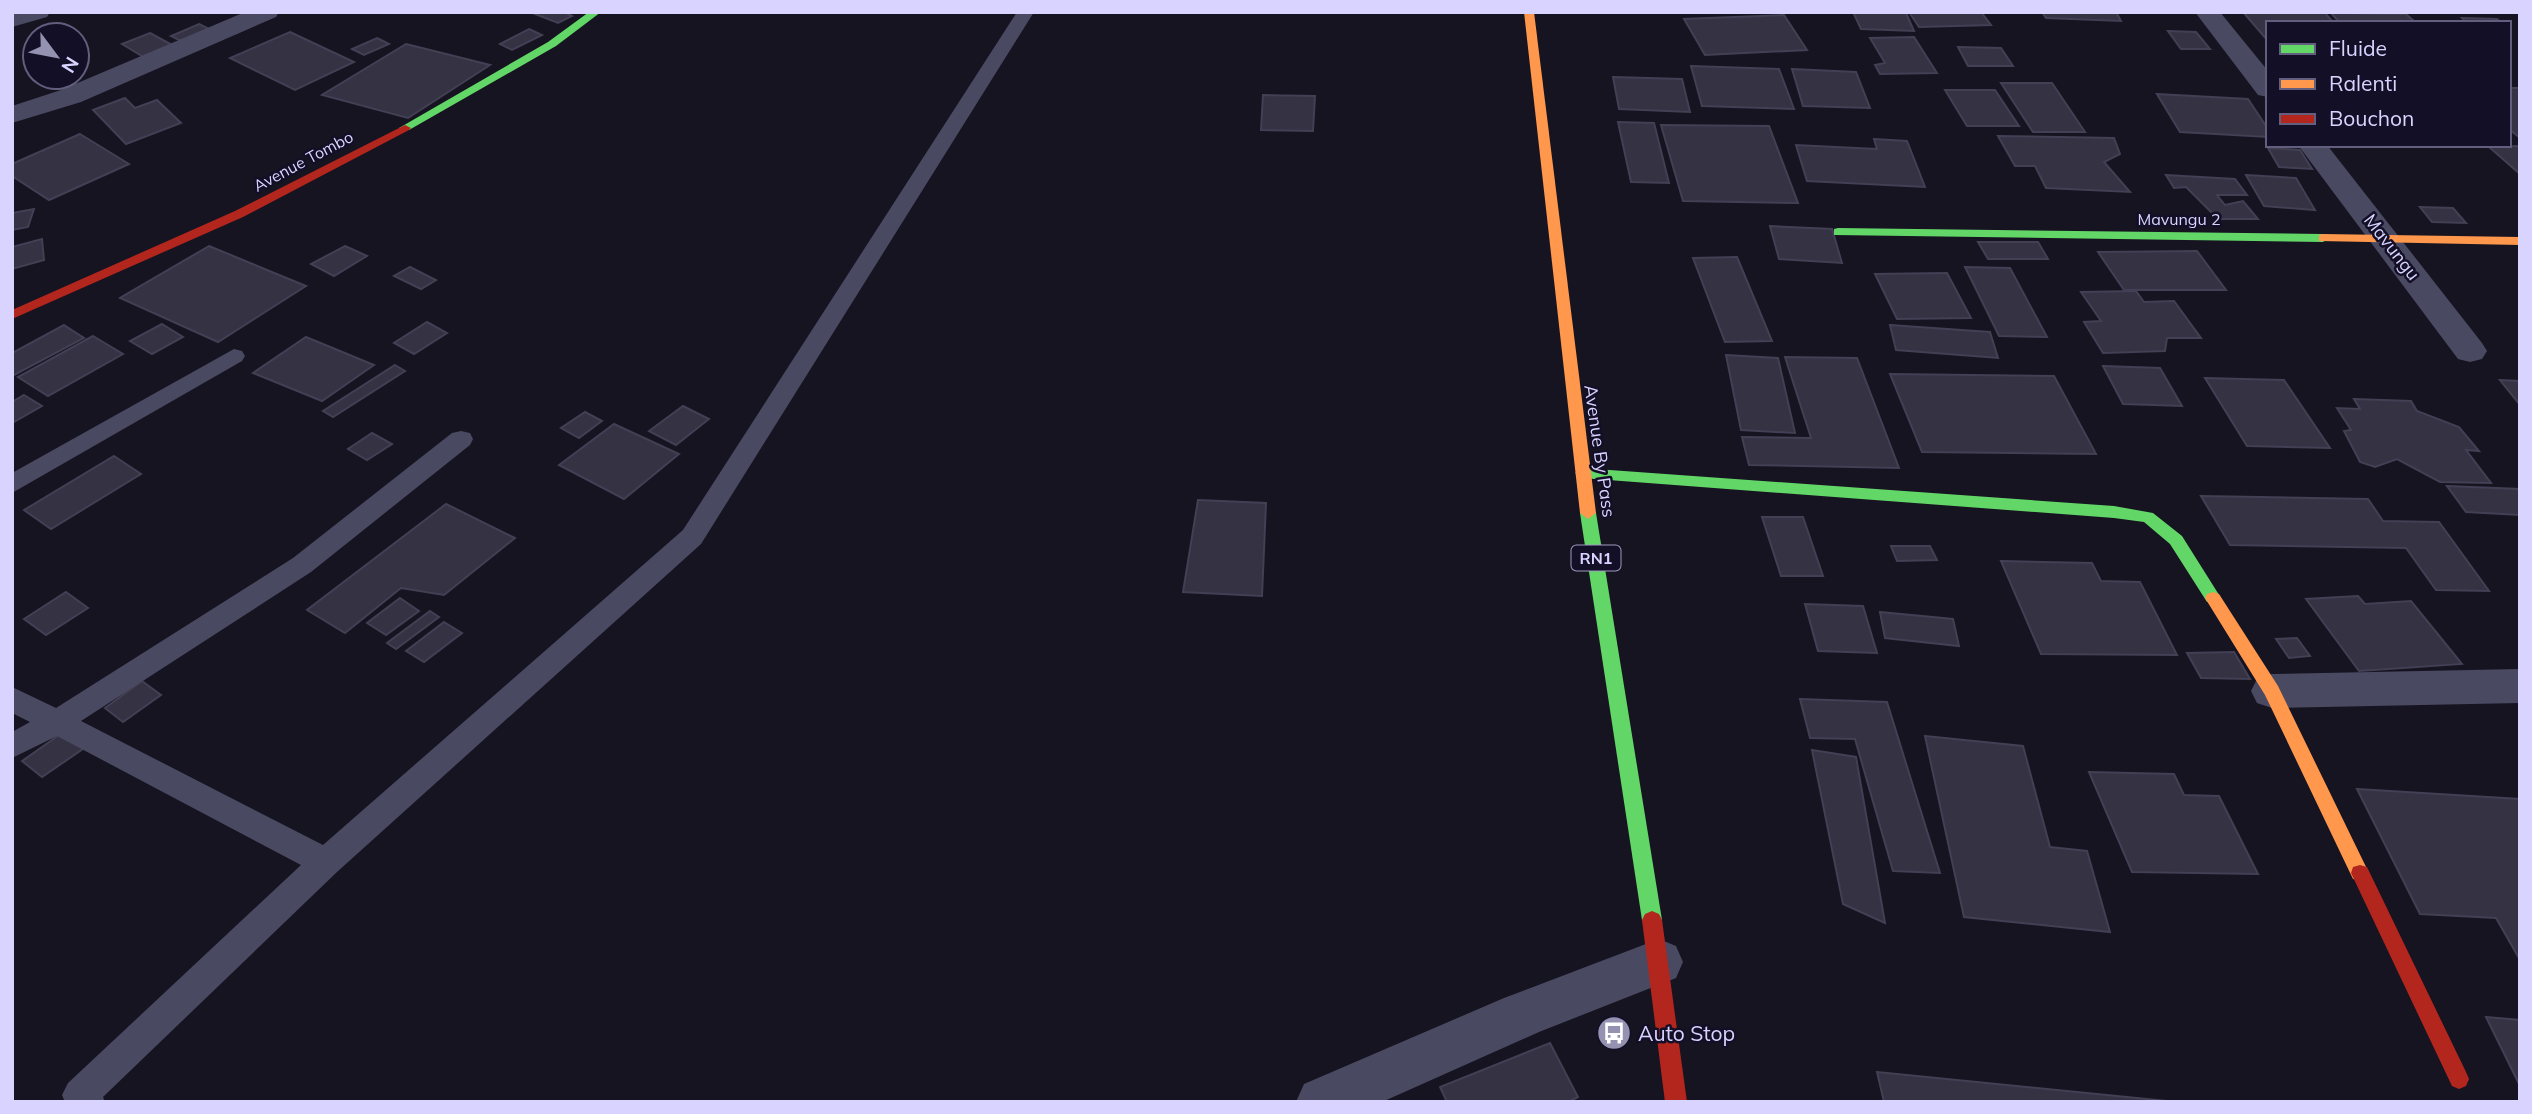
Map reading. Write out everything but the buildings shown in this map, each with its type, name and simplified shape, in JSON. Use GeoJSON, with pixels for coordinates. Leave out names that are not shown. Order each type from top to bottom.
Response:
{"type":"FeatureCollection","features":[{"type":"Feature","properties":{"kind":"main road","name":"Avenue Tombo"},"geometry":{"type":"LineString","coordinates":[[12,315],[276,195],[434,113],[552,44],[596,12]]}},
{"type":"Feature","properties":{"kind":"main road","name":"Avenue By Pass"},"geometry":{"type":"LineString","coordinates":[[1529,12],[1582,473],[1659,962],[1676,1102]]}},
{"type":"Feature","properties":{"kind":"main road","name":"Mavungu 2"},"geometry":{"type":"LineString","coordinates":[[1838,232],[2520,242]]}},
{"type":"Feature","properties":{"kind":"main road"},"geometry":{"type":"LineString","coordinates":[[1582,473],[2114,512],[2148,517],[2176,540],[2272,691],[2459,1079]]}},
{"type":"Feature","properties":{"kind":"street"},"geometry":{"type":"LineString","coordinates":[[12,19],[38,12]]}},
{"type":"Feature","properties":{"kind":"street"},"geometry":{"type":"LineString","coordinates":[[12,115],[71,96],[267,12]]}},
{"type":"Feature","properties":{"kind":"street"},"geometry":{"type":"LineString","coordinates":[[2207,12],[2266,86]]}},
{"type":"Feature","properties":{"kind":"street","name":"Mavungu"},"geometry":{"type":"LineString","coordinates":[[2314,147],[2470,351]]}},
{"type":"Feature","properties":{"kind":"street"},"geometry":{"type":"LineString","coordinates":[[2272,691],[2520,686]]}},
{"type":"Feature","properties":{"kind":"street"},"geometry":{"type":"LineString","coordinates":[[1322,1102],[1522,1015],[1659,962]]}},
{"type":"Feature","properties":{"kind":"lane"},"geometry":{"type":"LineString","coordinates":[[79,1099],[327,862],[692,537],[1026,12]]}},
{"type":"Feature","properties":{"kind":"lane"},"geometry":{"type":"LineString","coordinates":[[12,484],[234,356]]}},
{"type":"Feature","properties":{"kind":"lane"},"geometry":{"type":"LineString","coordinates":[[12,746],[57,722],[302,565],[461,439]]}},
{"type":"Feature","properties":{"kind":"lane"},"geometry":{"type":"LineString","coordinates":[[12,699],[327,862]]}},
{"type":"Feature","properties":{"kind":"traffic: fast"},"geometry":{"type":"LineString","coordinates":[[405,128],[552,44],[596,12]]}},
{"type":"Feature","properties":{"kind":"traffic: fast"},"geometry":{"type":"LineString","coordinates":[[1838,232],[2323,238]]}},
{"type":"Feature","properties":{"kind":"traffic: fast"},"geometry":{"type":"LineString","coordinates":[[1582,473],[2114,512],[2148,517],[2176,540],[2213,598]]}},
{"type":"Feature","properties":{"kind":"traffic: fast"},"geometry":{"type":"LineString","coordinates":[[1588,513],[1652,920]]}},
{"type":"Feature","properties":{"kind":"traffic: slow"},"geometry":{"type":"LineString","coordinates":[[1529,12],[1588,513]]}},
{"type":"Feature","properties":{"kind":"traffic: slow"},"geometry":{"type":"LineString","coordinates":[[2323,238],[2520,241]]}},
{"type":"Feature","properties":{"kind":"traffic: slow"},"geometry":{"type":"LineString","coordinates":[[2213,598],[2272,691],[2360,873]]}},
{"type":"Feature","properties":{"kind":"traffic: jam"},"geometry":{"type":"LineString","coordinates":[[12,315],[239,214],[405,128]]}},
{"type":"Feature","properties":{"kind":"traffic: jam"},"geometry":{"type":"LineString","coordinates":[[2360,873],[2459,1079]]}},
{"type":"Feature","properties":{"kind":"traffic: jam"},"geometry":{"type":"LineString","coordinates":[[1652,920],[1676,1102]]}},
{"type":"Feature","properties":{"kind":"place","name":"Auto Stop"},"geometry":{"type":"Point","coordinates":[1614,1033]}}]}
